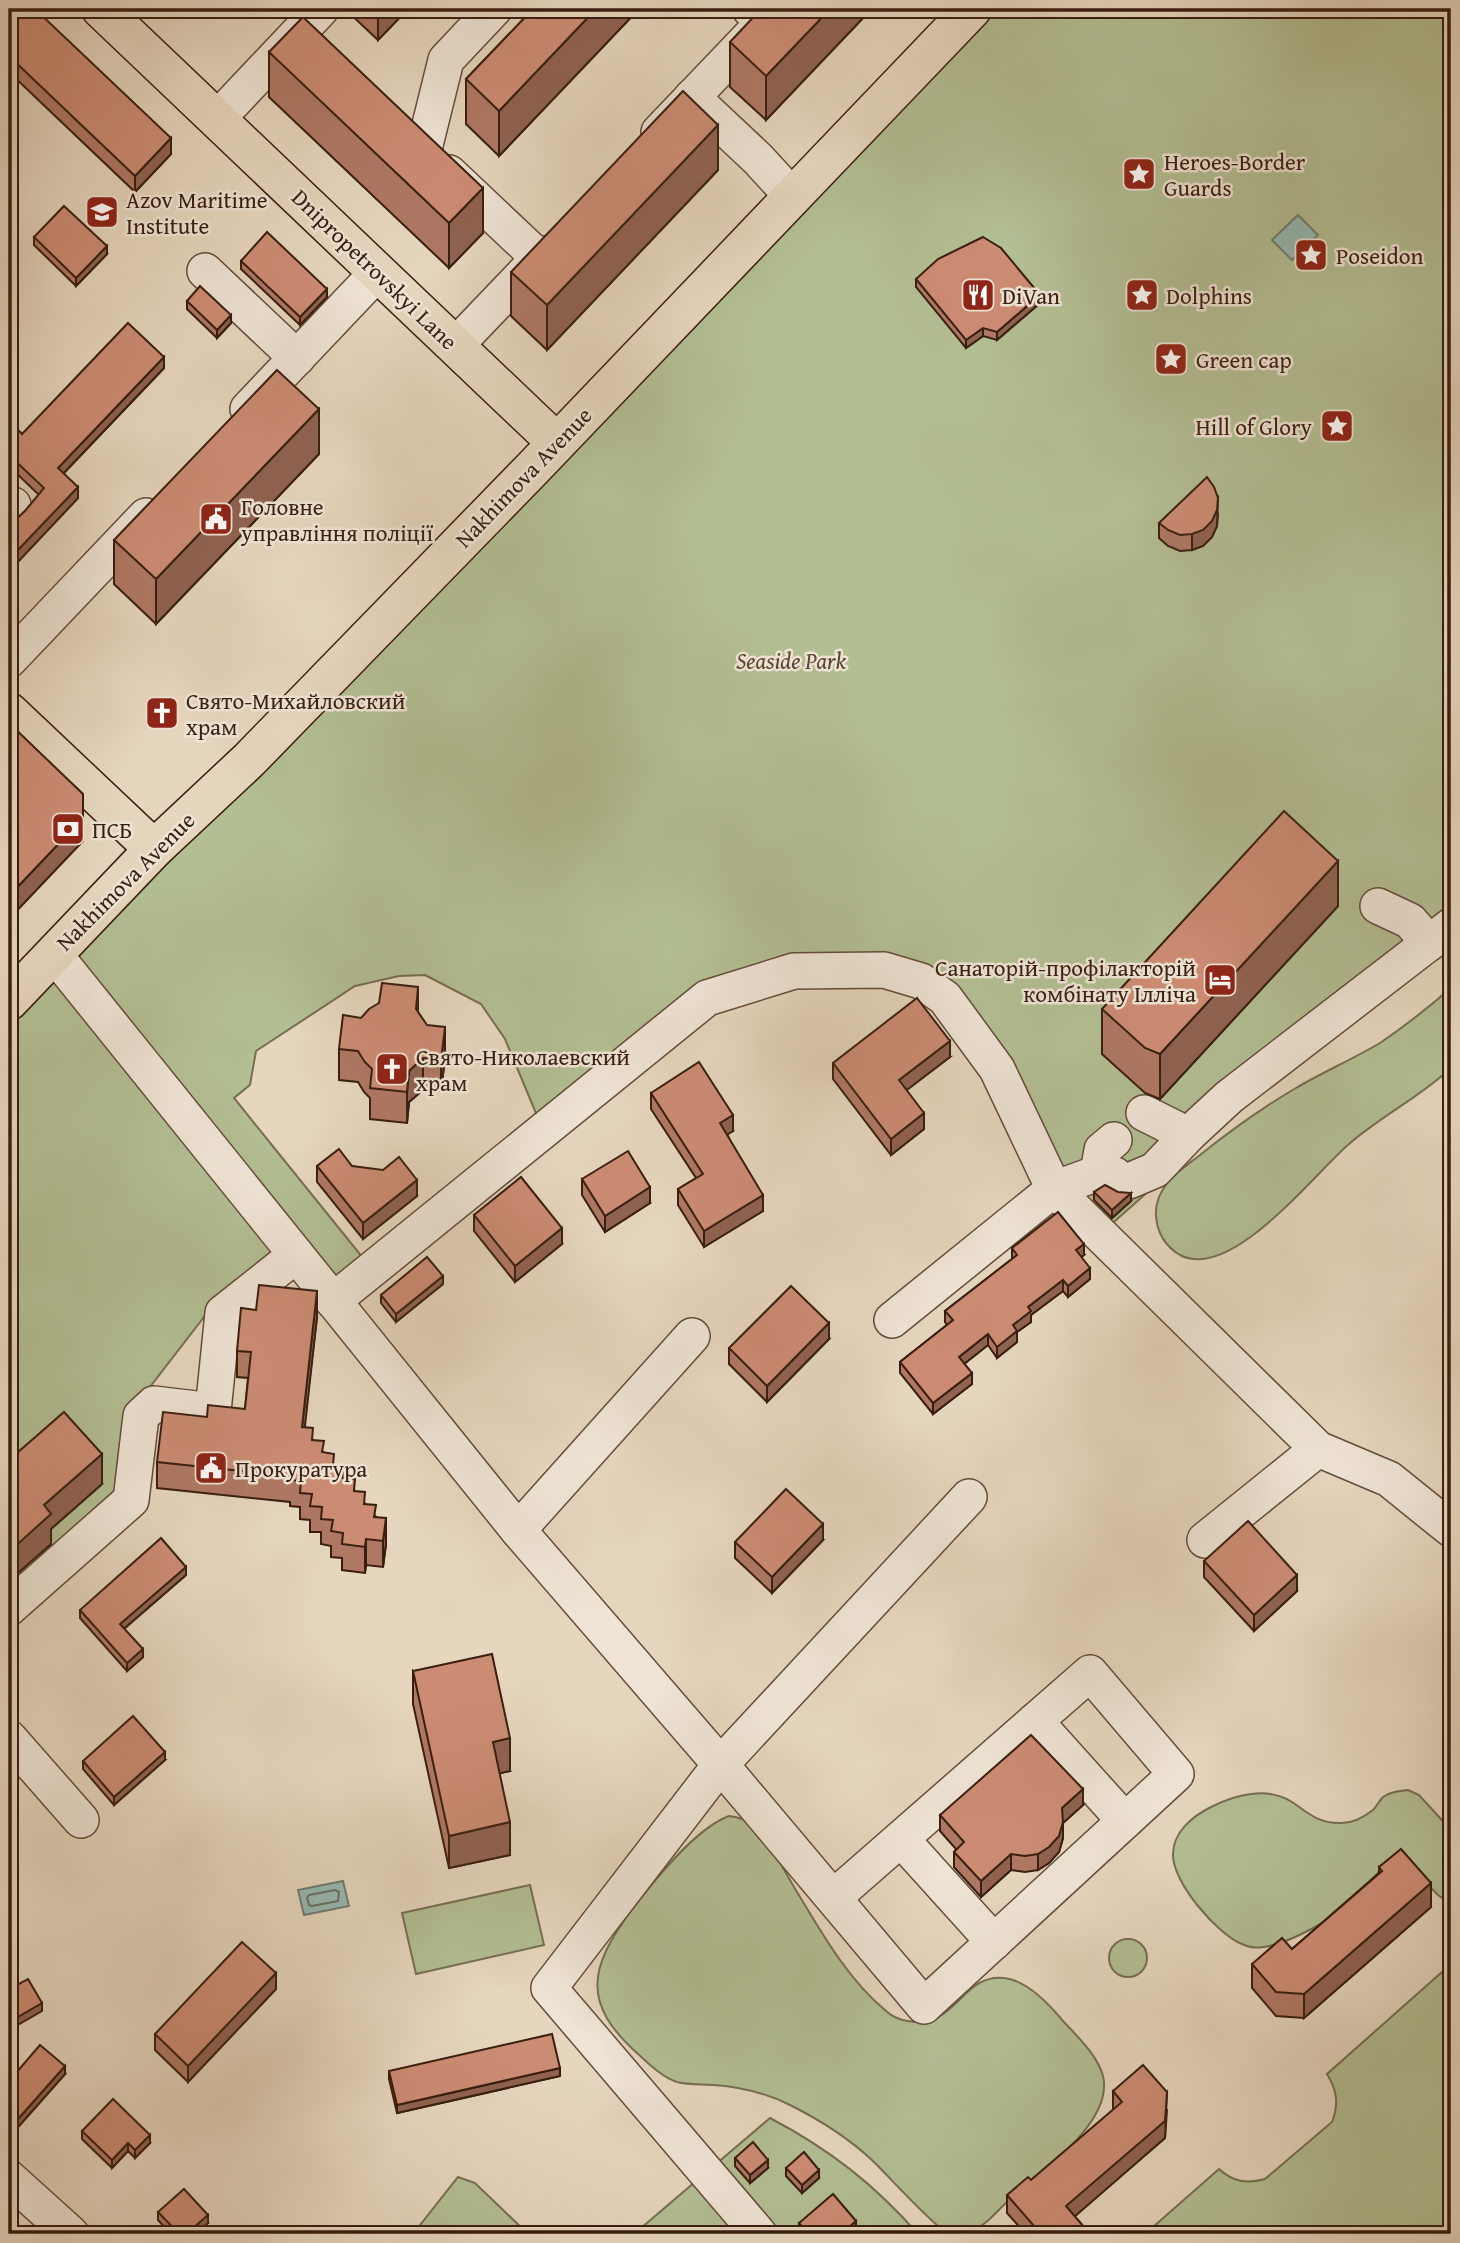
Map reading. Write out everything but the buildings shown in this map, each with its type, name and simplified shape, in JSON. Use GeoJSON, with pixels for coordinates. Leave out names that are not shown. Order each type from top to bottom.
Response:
{"type":"FeatureCollection","features":[{"type":"Feature","properties":{"kind":"main road","name":"Dnipropetrovskyi Lane"},"geometry":{"type":"LineString","coordinates":[[102,9],[556,442]]}},
{"type":"Feature","properties":{"kind":"main road","name":"Nakhimova Avenue"},"geometry":{"type":"LineString","coordinates":[[9,1001],[153,849],[249,760],[972,9]]}},
{"type":"Feature","properties":{"kind":"main road"},"geometry":{"type":"LineString","coordinates":[[9,712],[153,849]]}},
{"type":"Feature","properties":{"kind":"street"},"geometry":{"type":"LineString","coordinates":[[424,149],[446,60],[494,9]]}},
{"type":"Feature","properties":{"kind":"street"},"geometry":{"type":"LineString","coordinates":[[635,158],[764,22],[750,9]]}},
{"type":"Feature","properties":{"kind":"street"},"geometry":{"type":"LineString","coordinates":[[217,119],[313,30]]}},
{"type":"Feature","properties":{"kind":"street"},"geometry":{"type":"LineString","coordinates":[[692,97],[758,159],[792,196]]}},
{"type":"Feature","properties":{"kind":"street"},"geometry":{"type":"LineString","coordinates":[[395,122],[539,258]]}},
{"type":"Feature","properties":{"kind":"street"},"geometry":{"type":"LineString","coordinates":[[455,346],[568,228]]}},
{"type":"Feature","properties":{"kind":"street"},"geometry":{"type":"LineString","coordinates":[[205,271],[297,358]]}},
{"type":"Feature","properties":{"kind":"street"},"geometry":{"type":"LineString","coordinates":[[224,435],[378,272]]}},
{"type":"Feature","properties":{"kind":"street"},"geometry":{"type":"LineString","coordinates":[[9,660],[165,496]]}},
{"type":"Feature","properties":{"kind":"street"},"geometry":{"type":"LineString","coordinates":[[892,1320],[1054,1189],[1098,1173],[1115,1175],[1120,1180],[1129,1181],[1155,1170],[1230,1097],[1440,934],[1378,906]]}},
{"type":"Feature","properties":{"kind":"street"},"geometry":{"type":"LineString","coordinates":[[54,954],[518,1530],[720,1764],[923,2006],[1176,1774],[1090,1673],[833,1898]]}},
{"type":"Feature","properties":{"kind":"street"},"geometry":{"type":"LineString","coordinates":[[333,1301],[707,998],[794,971],[884,970],[921,981],[945,998],[998,1069],[1054,1189],[1318,1449],[1389,1479],[1451,1528]]}},
{"type":"Feature","properties":{"kind":"street"},"geometry":{"type":"LineString","coordinates":[[1144,1113],[1188,1135]]}},
{"type":"Feature","properties":{"kind":"street"},"geometry":{"type":"LineString","coordinates":[[1098,1173],[1102,1150],[1114,1140]]}},
{"type":"Feature","properties":{"kind":"street"},"geometry":{"type":"LineString","coordinates":[[9,1608],[131,1500],[141,1416],[154,1404],[213,1411],[223,1313],[296,1255]]}},
{"type":"Feature","properties":{"kind":"street"},"geometry":{"type":"LineString","coordinates":[[518,1530],[692,1336]]}},
{"type":"Feature","properties":{"kind":"street"},"geometry":{"type":"LineString","coordinates":[[1205,1540],[1318,1449]]}},
{"type":"Feature","properties":{"kind":"street"},"geometry":{"type":"LineString","coordinates":[[759,2234],[548,1988],[720,1764],[969,1497]]}},
{"type":"Feature","properties":{"kind":"street"},"geometry":{"type":"LineString","coordinates":[[1035,1721],[1125,1821]]}},
{"type":"Feature","properties":{"kind":"street"},"geometry":{"type":"LineString","coordinates":[[9,1738],[81,1820]]}},
{"type":"Feature","properties":{"kind":"street"},"geometry":{"type":"LineString","coordinates":[[901,1839],[994,1941]]}},
{"type":"Feature","properties":{"kind":"street"},"geometry":{"type":"LineString","coordinates":[[9,2178],[71,2234]]}},
{"type":"Feature","properties":{"kind":"green space","name":"Seaside Park"},"geometry":{"type":"Polygon","coordinates":[[[969,9],[1451,9],[1451,936],[1147,1178],[1150,1190],[1106,1229],[939,1006],[881,982],[795,981],[711,1007],[340,1309],[281,1254],[214,1304],[130,1413],[121,1494],[9,1593],[9,1013],[969,9]],[[425,975],[399,976],[355,986],[256,1051],[250,1085],[234,1098],[363,1258],[538,1118],[505,1039],[481,1004],[425,975]]]}},
{"type":"Feature","properties":{"kind":"green space"},"geometry":{"type":"Polygon","coordinates":[[[1451,988],[1451,1068],[1349,1144],[1271,1221],[1247,1240],[1223,1253],[1200,1259],[1180,1255],[1167,1244],[1158,1228],[1156,1207],[1163,1190],[1175,1175],[1271,1104],[1306,1082],[1380,1043],[1451,988]]]}},
{"type":"Feature","properties":{"kind":"green space"},"geometry":{"type":"Polygon","coordinates":[[[1408,1790],[1419,1795],[1451,1830],[1451,1904],[1419,1876],[1381,1870],[1357,1898],[1325,1921],[1286,1941],[1252,1947],[1232,1938],[1209,1919],[1188,1892],[1175,1865],[1174,1846],[1185,1826],[1204,1811],[1230,1799],[1251,1794],[1272,1794],[1283,1797],[1319,1819],[1344,1823],[1369,1813],[1386,1795],[1408,1790]]]}},
{"type":"Feature","properties":{"kind":"green space"},"geometry":{"type":"Polygon","coordinates":[[[729,1816],[745,1820],[765,1839],[846,1968],[890,2014],[905,2020],[924,2022],[948,2010],[978,1984],[990,1979],[1013,1980],[1044,2000],[1097,2061],[1103,2076],[1103,2093],[1087,2128],[1056,2160],[979,2227],[962,2232],[938,2226],[855,2146],[790,2105],[744,2089],[681,2083],[666,2077],[620,2036],[607,2018],[597,1985],[606,1950],[617,1931],[640,1899],[689,1844],[716,1822],[729,1816]]]}},
{"type":"Feature","properties":{"kind":"green space"},"geometry":{"type":"Polygon","coordinates":[[[530,1885],[544,1945],[416,1974],[402,1913],[530,1885]]]}},
{"type":"Feature","properties":{"kind":"green space"},"geometry":{"type":"Polygon","coordinates":[[[1128,1939],[1142,1944],[1147,1958],[1142,1972],[1128,1977],[1114,1972],[1109,1958],[1114,1944],[1128,1939]]]}},
{"type":"Feature","properties":{"kind":"green space"},"geometry":{"type":"Polygon","coordinates":[[[1451,1964],[1451,2234],[1145,2234],[1219,2169],[1240,2181],[1265,2179],[1332,2122],[1336,2097],[1327,2074],[1451,1964]]]}},
{"type":"Feature","properties":{"kind":"green space"},"geometry":{"type":"Polygon","coordinates":[[[770,2118],[812,2142],[850,2169],[885,2199],[918,2234],[634,2234],[770,2118]]]}},
{"type":"Feature","properties":{"kind":"green space"},"geometry":{"type":"Polygon","coordinates":[[[458,2177],[475,2183],[528,2234],[413,2234],[458,2177]]]}},
{"type":"Feature","properties":{"kind":"water"},"geometry":{"type":"Polygon","coordinates":[[[1298,215],[1318,235],[1292,260],[1272,240],[1298,215]]]}},
{"type":"Feature","properties":{"kind":"water"},"geometry":{"type":"Polygon","coordinates":[[[343,1881],[349,1906],[304,1915],[298,1890],[343,1881]]]}},
{"type":"Feature","properties":{"kind":"place","name":"Heroes-Border Guards"},"geometry":{"type":"Point","coordinates":[1139,174]}},
{"type":"Feature","properties":{"kind":"place","name":"Azov Maritime Institute"},"geometry":{"type":"Point","coordinates":[102,212]}},
{"type":"Feature","properties":{"kind":"place","name":"Poseidon"},"geometry":{"type":"Point","coordinates":[1311,255]}},
{"type":"Feature","properties":{"kind":"place","name":"DiVan"},"geometry":{"type":"Point","coordinates":[978,295]}},
{"type":"Feature","properties":{"kind":"place","name":"Dolphins"},"geometry":{"type":"Point","coordinates":[1142,295]}},
{"type":"Feature","properties":{"kind":"place","name":"Green cap"},"geometry":{"type":"Point","coordinates":[1171,359]}},
{"type":"Feature","properties":{"kind":"place","name":"Hill of Glory"},"geometry":{"type":"Point","coordinates":[1337,426]}},
{"type":"Feature","properties":{"kind":"place","name":"Головне управління поліції"},"geometry":{"type":"Point","coordinates":[216,519]}},
{"type":"Feature","properties":{"kind":"place","name":"Свято-Михайловский храм"},"geometry":{"type":"Point","coordinates":[162,713]}},
{"type":"Feature","properties":{"kind":"place","name":"ПСБ"},"geometry":{"type":"Point","coordinates":[68,829]}},
{"type":"Feature","properties":{"kind":"place","name":"Санаторій-профілакторій комбінату Ілліча"},"geometry":{"type":"Point","coordinates":[1220,980]}},
{"type":"Feature","properties":{"kind":"place","name":"Свято-Николаевский храм"},"geometry":{"type":"Point","coordinates":[392,1069]}},
{"type":"Feature","properties":{"kind":"place","name":"Прокуратура"},"geometry":{"type":"Point","coordinates":[211,1468]}}]}
